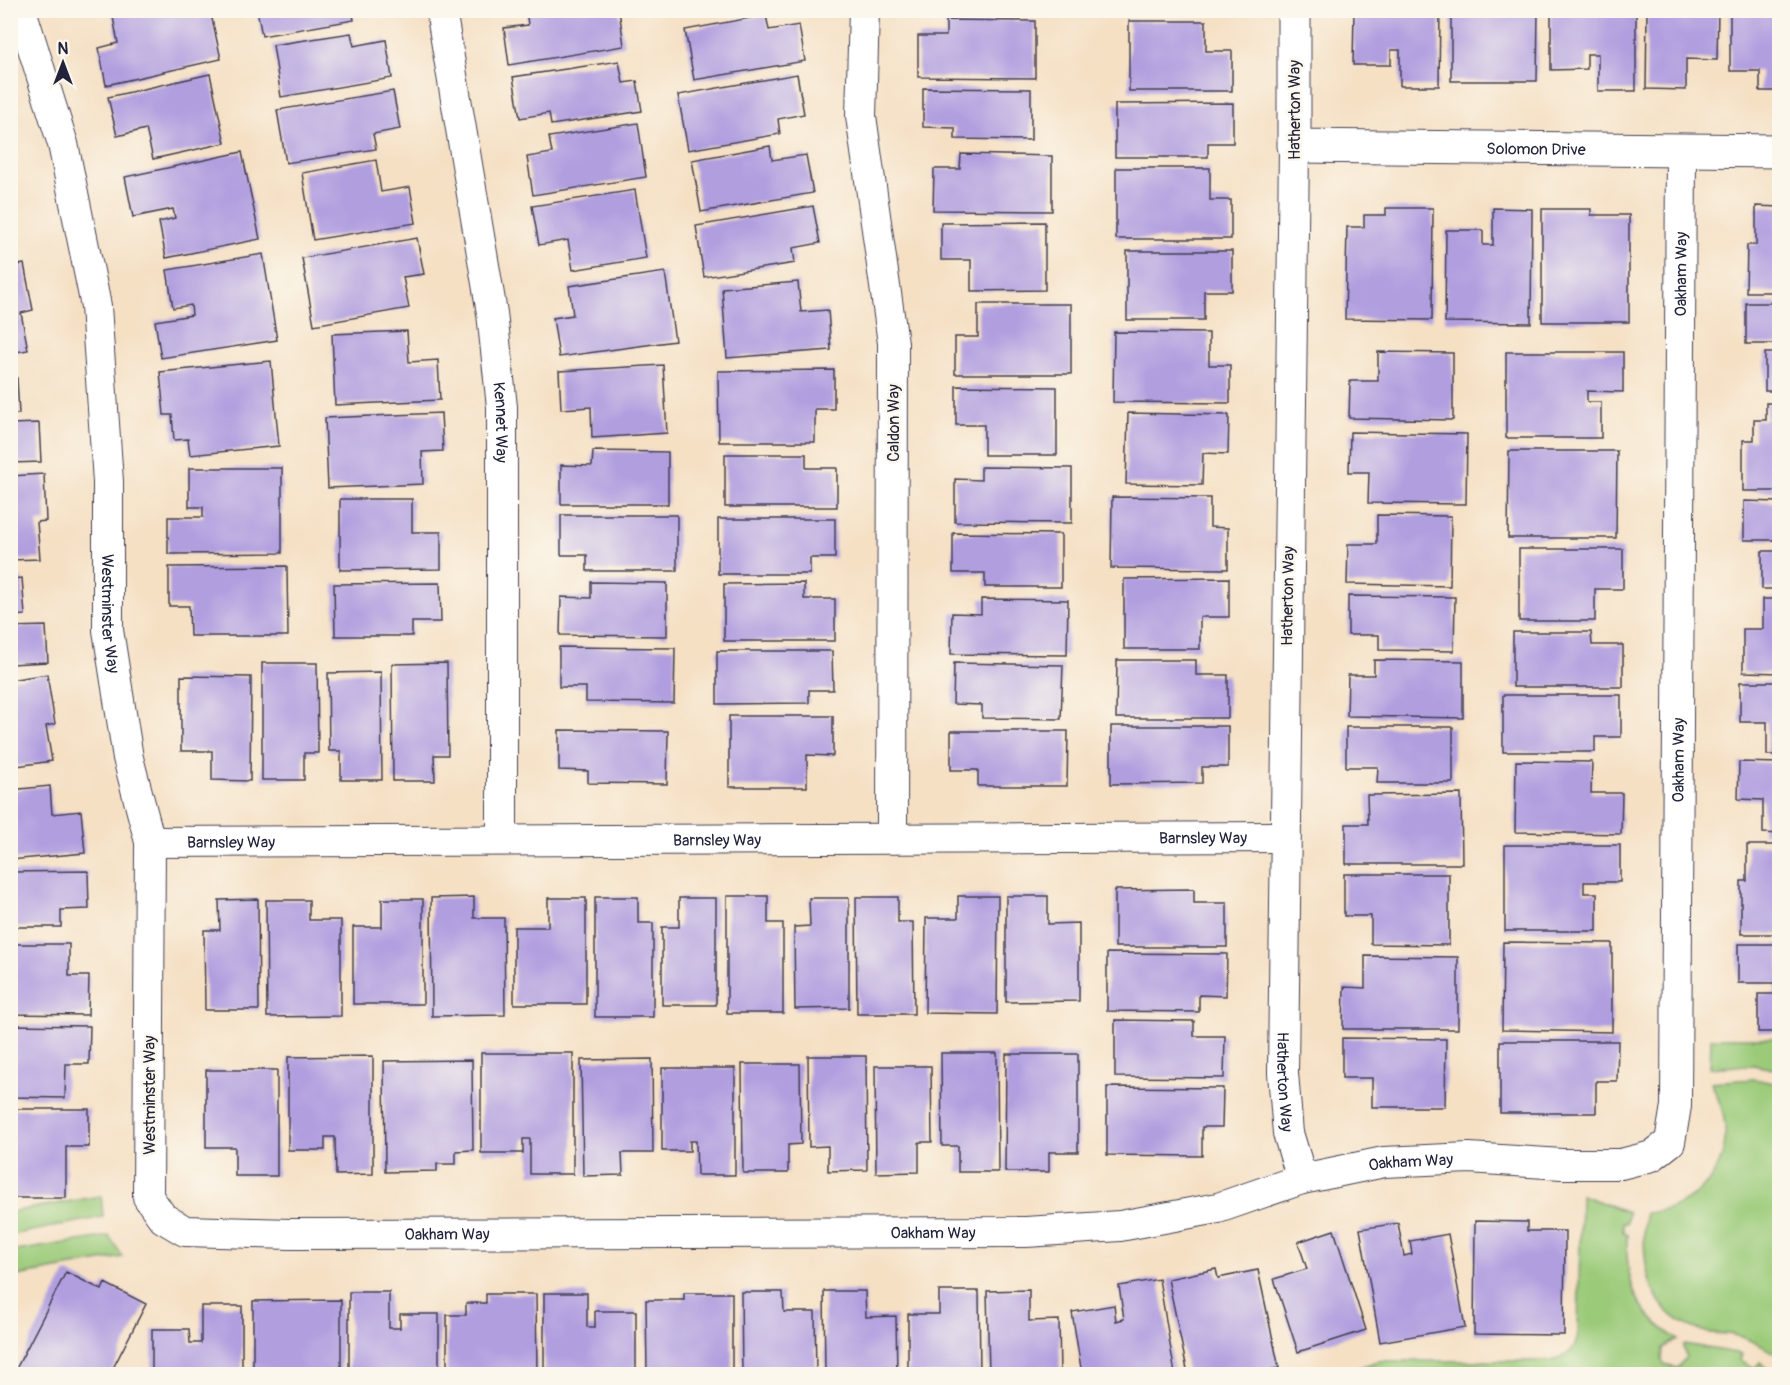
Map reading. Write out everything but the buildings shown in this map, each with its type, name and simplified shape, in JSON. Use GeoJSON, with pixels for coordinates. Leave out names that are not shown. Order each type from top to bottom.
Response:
{"type":"FeatureCollection","features":[{"type":"Feature","properties":{"kind":"street","name":"Westminster Way"},"geometry":{"type":"LineString","coordinates":[[21,10],[63,144],[96,306],[108,482],[108,630],[128,758],[150,842],[148,1197],[163,1218]]}},
{"type":"Feature","properties":{"kind":"street","name":"Kennet Way"},"geometry":{"type":"LineString","coordinates":[[441,10],[492,313],[502,407],[502,839]]}},
{"type":"Feature","properties":{"kind":"street","name":"Caldon Way"},"geometry":{"type":"LineString","coordinates":[[864,10],[861,116],[893,343],[892,837]]}},
{"type":"Feature","properties":{"kind":"street","name":"Hatherton Way"},"geometry":{"type":"LineString","coordinates":[[1294,10],[1283,1073],[1288,1133],[1302,1179]]}},
{"type":"Feature","properties":{"kind":"street","name":"Solomon Drive"},"geometry":{"type":"LineString","coordinates":[[1294,146],[1779,150]]}},
{"type":"Feature","properties":{"kind":"street","name":"Oakham Way"},"geometry":{"type":"LineString","coordinates":[[163,1218],[185,1230],[267,1234],[1026,1232],[1120,1226],[1218,1208],[1302,1179],[1384,1162],[1459,1159],[1621,1164],[1652,1156],[1670,1142],[1676,1106],[1681,149]]}},
{"type":"Feature","properties":{"kind":"street","name":"Barnsley Way"},"geometry":{"type":"LineString","coordinates":[[150,842],[1284,837]]}},
{"type":"Feature","properties":{"kind":"green space"},"geometry":{"type":"Polygon","coordinates":[[[1711,1038],[1779,1038],[1779,1070],[1753,1065],[1710,1068],[1711,1038]]]}},
{"type":"Feature","properties":{"kind":"green space"},"geometry":{"type":"Polygon","coordinates":[[[1754,1079],[1779,1084],[1780,1353],[1776,1354],[1744,1338],[1706,1332],[1686,1325],[1671,1314],[1659,1301],[1652,1286],[1644,1251],[1645,1213],[1680,1204],[1707,1183],[1716,1170],[1725,1137],[1724,1118],[1711,1082],[1754,1079]]]}},
{"type":"Feature","properties":{"kind":"green space"},"geometry":{"type":"Polygon","coordinates":[[[1581,1195],[1628,1212],[1627,1223],[1623,1223],[1623,1232],[1627,1234],[1628,1268],[1636,1295],[1642,1307],[1652,1318],[1678,1340],[1663,1348],[1664,1365],[1678,1368],[1686,1357],[1683,1346],[1685,1344],[1742,1354],[1740,1360],[1755,1368],[1760,1362],[1773,1374],[1340,1374],[1378,1361],[1552,1361],[1563,1357],[1573,1348],[1578,1333],[1581,1195]]]}},
{"type":"Feature","properties":{"kind":"green space"},"geometry":{"type":"Polygon","coordinates":[[[101,1196],[103,1217],[11,1235],[11,1212],[101,1196]]]}},
{"type":"Feature","properties":{"kind":"green space"},"geometry":{"type":"Polygon","coordinates":[[[109,1236],[123,1257],[11,1277],[11,1252],[109,1236]]]}}]}
